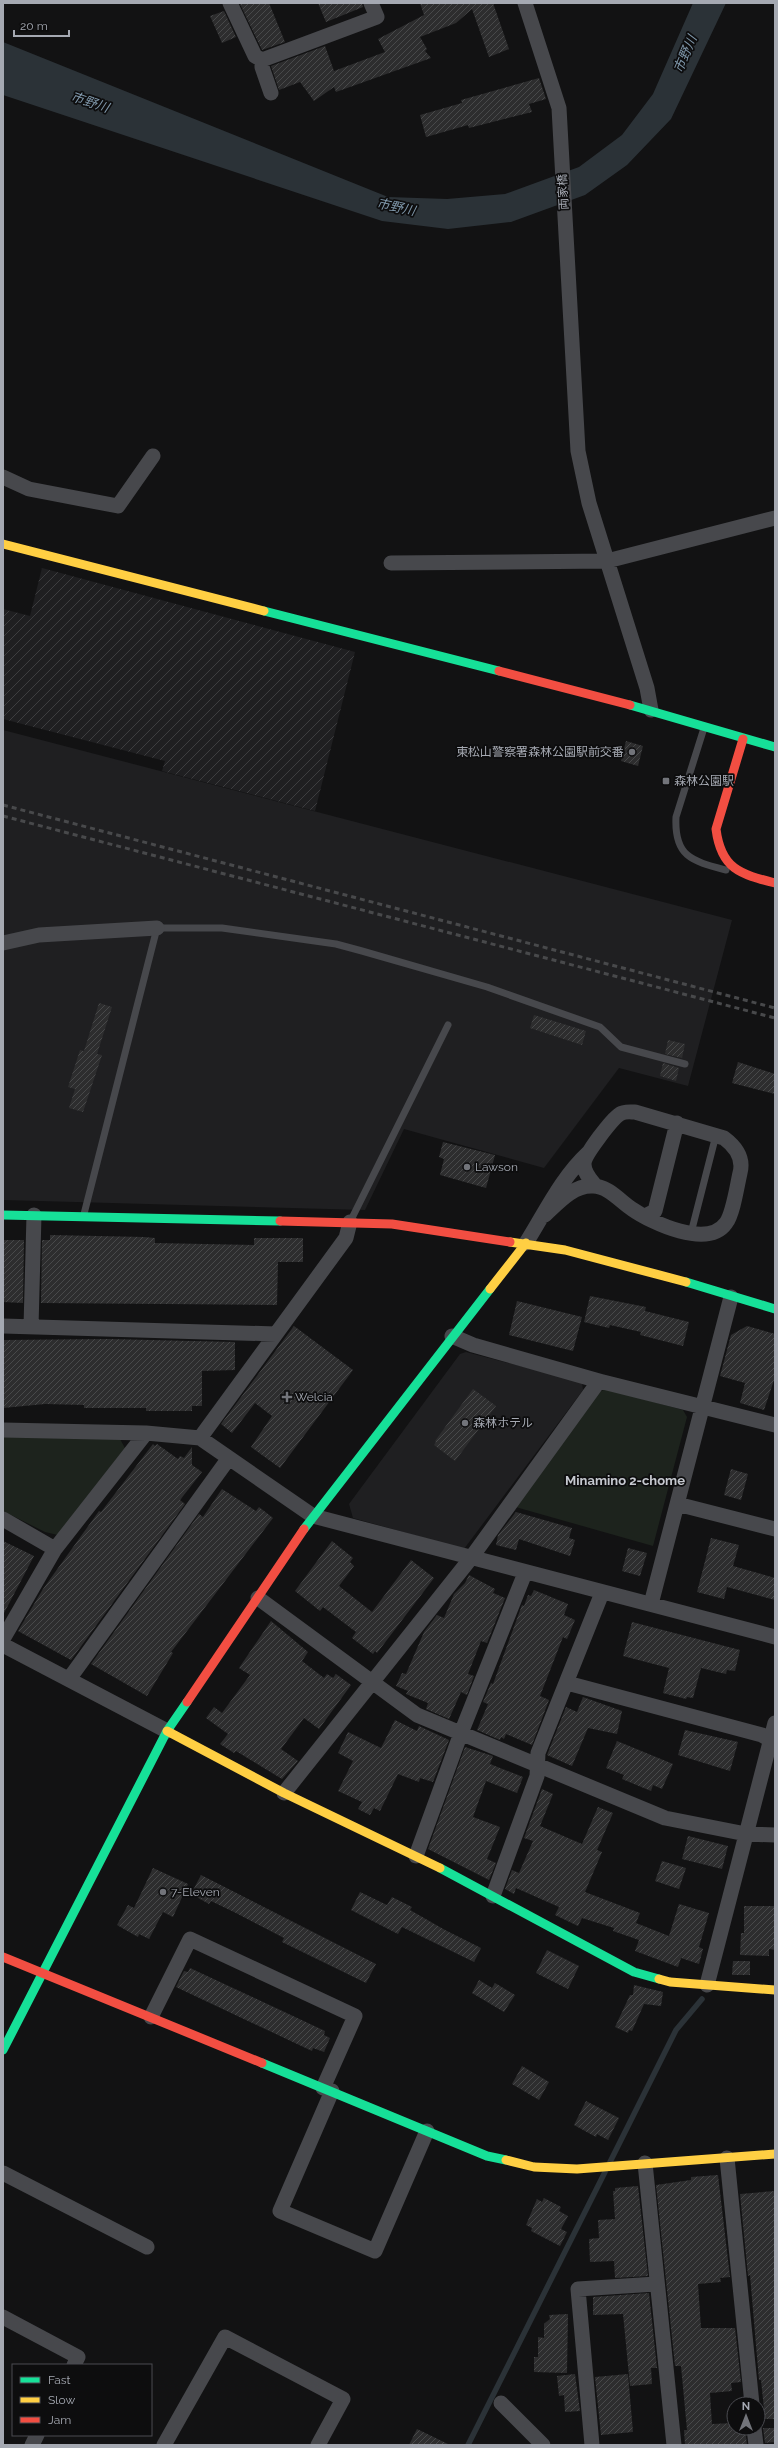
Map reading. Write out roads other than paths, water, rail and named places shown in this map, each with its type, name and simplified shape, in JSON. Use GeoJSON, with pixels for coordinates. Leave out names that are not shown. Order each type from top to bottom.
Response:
{"type":"FeatureCollection","features":[{"type":"Feature","properties":{"kind":"street"},"geometry":{"type":"LineString","coordinates":[[230,3],[256,56],[262,60]]}},
{"type":"Feature","properties":{"kind":"street"},"geometry":{"type":"LineString","coordinates":[[262,60],[377,17],[370,3]]}},
{"type":"Feature","properties":{"kind":"street","name":"両家橋"},"geometry":{"type":"LineString","coordinates":[[525,3],[559,108],[578,451],[589,503],[647,688],[651,710]]}},
{"type":"Feature","properties":{"kind":"street"},"geometry":{"type":"LineString","coordinates":[[262,60],[262,67],[271,93]]}},
{"type":"Feature","properties":{"kind":"street"},"geometry":{"type":"LineString","coordinates":[[3,477],[29,488],[118,506],[153,456]]}},
{"type":"Feature","properties":{"kind":"street"},"geometry":{"type":"LineString","coordinates":[[391,563],[607,561],[775,518]]}},
{"type":"Feature","properties":{"kind":"street"},"geometry":{"type":"LineString","coordinates":[[3,544],[651,710],[704,728],[775,748]]}},
{"type":"Feature","properties":{"kind":"street"},"geometry":{"type":"LineString","coordinates":[[743,738],[716,829],[717,843],[726,861],[740,874],[775,883]]}},
{"type":"Feature","properties":{"kind":"street"},"geometry":{"type":"LineString","coordinates":[[3,943],[39,936],[157,928]]}},
{"type":"Feature","properties":{"kind":"street"},"geometry":{"type":"LineString","coordinates":[[3,2050],[167,1731],[313,1516],[526,1243],[545,1215],[558,1187],[614,1119],[626,1112],[635,1112],[716,1134],[733,1145],[742,1165],[728,1222],[715,1233],[703,1235],[659,1225],[609,1191],[595,1185],[586,1175],[584,1163],[589,1151]]}},
{"type":"Feature","properties":{"kind":"street"},"geometry":{"type":"LineString","coordinates":[[645,1216],[655,1211],[678,1123]]}},
{"type":"Feature","properties":{"kind":"street"},"geometry":{"type":"LineString","coordinates":[[545,1215],[570,1193],[580,1188],[595,1185]]}},
{"type":"Feature","properties":{"kind":"street"},"geometry":{"type":"LineString","coordinates":[[3,1214],[392,1224],[526,1243],[661,1274],[731,1297],[775,1309]]}},
{"type":"Feature","properties":{"kind":"street"},"geometry":{"type":"LineString","coordinates":[[31,1327],[34,1215]]}},
{"type":"Feature","properties":{"kind":"street"},"geometry":{"type":"LineString","coordinates":[[200,1438],[346,1238],[350,1222]]}},
{"type":"Feature","properties":{"kind":"street"},"geometry":{"type":"LineString","coordinates":[[651,1604],[731,1297]]}},
{"type":"Feature","properties":{"kind":"street"},"geometry":{"type":"LineString","coordinates":[[3,1326],[276,1334]]}},
{"type":"Feature","properties":{"kind":"street"},"geometry":{"type":"LineString","coordinates":[[452,1336],[474,1345],[600,1382],[703,1406],[775,1425]]}},
{"type":"Feature","properties":{"kind":"street"},"geometry":{"type":"LineString","coordinates":[[284,1793],[471,1558],[600,1382]]}},
{"type":"Feature","properties":{"kind":"street"},"geometry":{"type":"LineString","coordinates":[[3,1430],[146,1433],[200,1438],[313,1516],[525,1573],[651,1604],[775,1637]]}},
{"type":"Feature","properties":{"kind":"street"},"geometry":{"type":"LineString","coordinates":[[3,1639],[55,1549],[146,1433]]}},
{"type":"Feature","properties":{"kind":"street"},"geometry":{"type":"LineString","coordinates":[[69,1679],[229,1458]]}},
{"type":"Feature","properties":{"kind":"street"},"geometry":{"type":"LineString","coordinates":[[677,1504],[775,1529]]}},
{"type":"Feature","properties":{"kind":"street"},"geometry":{"type":"LineString","coordinates":[[3,1519],[55,1549]]}},
{"type":"Feature","properties":{"kind":"street"},"geometry":{"type":"LineString","coordinates":[[416,1856],[461,1733],[525,1573]]}},
{"type":"Feature","properties":{"kind":"street"},"geometry":{"type":"LineString","coordinates":[[493,1896],[537,1776],[538,1753],[602,1593]]}},
{"type":"Feature","properties":{"kind":"street"},"geometry":{"type":"LineString","coordinates":[[258,1598],[417,1715],[665,1818],[746,1834],[775,1835]]}},
{"type":"Feature","properties":{"kind":"street"},"geometry":{"type":"LineString","coordinates":[[3,1645],[284,1793],[416,1856],[634,1972],[670,1982],[775,1990]]}},
{"type":"Feature","properties":{"kind":"street"},"geometry":{"type":"LineString","coordinates":[[566,1683],[762,1735],[773,1742]]}},
{"type":"Feature","properties":{"kind":"street"},"geometry":{"type":"LineString","coordinates":[[706,1985],[746,1834],[773,1742],[775,1723]]}},
{"type":"Feature","properties":{"kind":"street"},"geometry":{"type":"LineString","coordinates":[[151,2017],[190,1939],[355,2016],[280,2211],[375,2251],[427,2131]]}},
{"type":"Feature","properties":{"kind":"street"},"geometry":{"type":"LineString","coordinates":[[3,1957],[328,2089],[487,2156],[534,2168],[577,2169],[775,2154]]}},
{"type":"Feature","properties":{"kind":"street"},"geometry":{"type":"LineString","coordinates":[[727,2158],[751,2396]]}},
{"type":"Feature","properties":{"kind":"street"},"geometry":{"type":"LineString","coordinates":[[645,2163],[656,2284],[674,2445]]}},
{"type":"Feature","properties":{"kind":"street"},"geometry":{"type":"LineString","coordinates":[[3,2173],[147,2247]]}},
{"type":"Feature","properties":{"kind":"street"},"geometry":{"type":"LineString","coordinates":[[592,2445],[578,2289],[656,2284]]}},
{"type":"Feature","properties":{"kind":"street"},"geometry":{"type":"LineString","coordinates":[[3,2317],[78,2357],[74,2364]]}},
{"type":"Feature","properties":{"kind":"street"},"geometry":{"type":"LineString","coordinates":[[164,2445],[225,2337],[343,2399],[318,2445]]}},
{"type":"Feature","properties":{"kind":"street"},"geometry":{"type":"LineString","coordinates":[[501,2403],[535,2441]]}},
{"type":"Feature","properties":{"kind":"street"},"geometry":{"type":"LineString","coordinates":[[32,2445],[37,2436]]}},
{"type":"Feature","properties":{"kind":"lane"},"geometry":{"type":"LineString","coordinates":[[704,728],[676,817],[675,831],[678,844],[686,856],[697,862],[740,874]]}},
{"type":"Feature","properties":{"kind":"lane"},"geometry":{"type":"LineString","coordinates":[[84,1216],[157,928],[222,928],[336,944],[487,987],[600,1027],[621,1047],[685,1064]]}},
{"type":"Feature","properties":{"kind":"lane"},"geometry":{"type":"LineString","coordinates":[[350,1222],[448,1025]]}},
{"type":"Feature","properties":{"kind":"lane"},"geometry":{"type":"LineString","coordinates":[[691,1233],[716,1134]]}},
{"type":"Feature","properties":{"kind":"water","name":"市野川"},"geometry":{"type":"Polygon","coordinates":[[[693,3],[726,3],[671,119],[627,165],[585,195],[511,222],[448,229],[382,221],[3,95],[3,42],[388,197],[447,199],[505,194],[579,167],[622,135],[653,94],[693,3]]]}},
{"type":"Feature","properties":{"kind":"waterway"},"geometry":{"type":"LineString","coordinates":[[610,2162],[676,2030],[702,1999]]}},
{"type":"Feature","properties":{"kind":"waterway"},"geometry":{"type":"LineString","coordinates":[[468,2445],[605,2172]]}},
{"type":"Feature","properties":{"kind":"railway"},"geometry":{"type":"LineString","coordinates":[[3,805],[775,1008]]}},
{"type":"Feature","properties":{"kind":"railway"},"geometry":{"type":"LineString","coordinates":[[3,816],[775,1018]]}},
{"type":"Feature","properties":{"kind":"place","name":"東松山警察署森林公園駅前交番"},"geometry":{"type":"Point","coordinates":[632,752]}},
{"type":"Feature","properties":{"kind":"place","name":"森林公園駅"},"geometry":{"type":"Point","coordinates":[666,781]}},
{"type":"Feature","properties":{"kind":"place","name":"Lawson"},"geometry":{"type":"Point","coordinates":[467,1167]}},
{"type":"Feature","properties":{"kind":"place","name":"Welcia"},"geometry":{"type":"Point","coordinates":[287,1397]}},
{"type":"Feature","properties":{"kind":"place","name":"森林ホテル"},"geometry":{"type":"Point","coordinates":[465,1423]}},
{"type":"Feature","properties":{"kind":"place","name":"7-Eleven"},"geometry":{"type":"Point","coordinates":[163,1892]}},
{"type":"Feature","properties":{"kind":"district","name":"Minamino 2-chome"},"geometry":{"type":"Point","coordinates":[625,1480]}}]}
